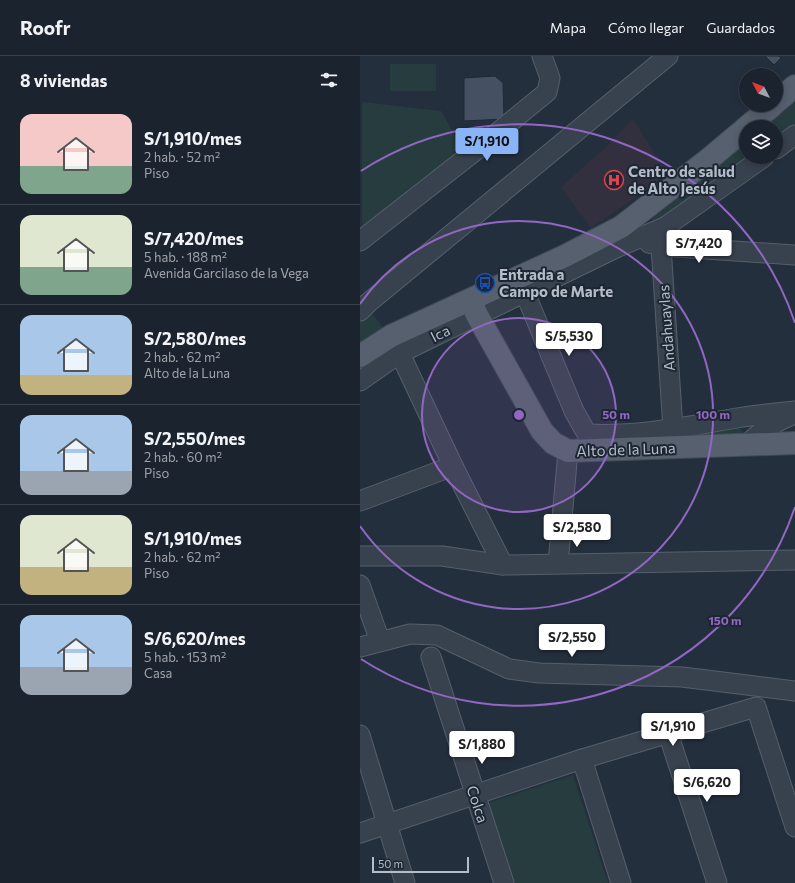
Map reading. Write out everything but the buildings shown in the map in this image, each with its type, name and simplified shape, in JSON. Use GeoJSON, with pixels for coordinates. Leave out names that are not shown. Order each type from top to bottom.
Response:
{"type":"FeatureCollection","features":[{"type":"Feature","properties":{"kind":"main road"},"geometry":{"type":"LineString","coordinates":[[783,96],[795,86]]}},
{"type":"Feature","properties":{"kind":"main road"},"geometry":{"type":"LineString","coordinates":[[755,120],[764,112]]}},
{"type":"Feature","properties":{"kind":"main road"},"geometry":{"type":"LineString","coordinates":[[360,356],[396,345],[473,308],[594,241],[628,234],[739,133]]}},
{"type":"Feature","properties":{"kind":"main road","name":"Alto de la Luna"},"geometry":{"type":"LineString","coordinates":[[473,308],[542,431],[553,443],[568,451],[603,451],[795,442]]}},
{"type":"Feature","properties":{"kind":"street"},"geometry":{"type":"LineString","coordinates":[[360,241],[548,92],[550,78],[542,56]]}},
{"type":"Feature","properties":{"kind":"street"},"geometry":{"type":"LineString","coordinates":[[360,311],[537,162],[668,56]]}},
{"type":"Feature","properties":{"kind":"street"},"geometry":{"type":"LineString","coordinates":[[783,144],[795,135]]}},
{"type":"Feature","properties":{"kind":"street"},"geometry":{"type":"LineString","coordinates":[[473,308],[525,293],[618,247],[628,234],[665,227],[754,164]]}},
{"type":"Feature","properties":{"kind":"street","name":"Andahuaylas"},"geometry":{"type":"LineString","coordinates":[[665,227],[661,246],[673,429]]}},
{"type":"Feature","properties":{"kind":"street"},"geometry":{"type":"LineString","coordinates":[[628,234],[661,246],[795,255]]}},
{"type":"Feature","properties":{"kind":"street"},"geometry":{"type":"LineString","coordinates":[[525,293],[574,412],[587,434],[600,435],[673,429],[738,418],[795,411]]}},
{"type":"Feature","properties":{"kind":"street"},"geometry":{"type":"LineString","coordinates":[[360,381],[396,345],[453,466],[503,565]]}},
{"type":"Feature","properties":{"kind":"street"},"geometry":{"type":"LineString","coordinates":[[748,444],[758,433],[776,422],[795,414]]}},
{"type":"Feature","properties":{"kind":"street"},"geometry":{"type":"LineString","coordinates":[[558,564],[568,451]]}},
{"type":"Feature","properties":{"kind":"street"},"geometry":{"type":"LineString","coordinates":[[360,501],[453,466]]}},
{"type":"Feature","properties":{"kind":"street"},"geometry":{"type":"LineString","coordinates":[[360,556],[442,556],[503,565],[795,560]]}},
{"type":"Feature","properties":{"kind":"street"},"geometry":{"type":"LineString","coordinates":[[360,586],[380,641]]}},
{"type":"Feature","properties":{"kind":"street"},"geometry":{"type":"LineString","coordinates":[[360,647],[410,634],[437,635],[510,669],[532,672],[682,676],[795,691]]}},
{"type":"Feature","properties":{"kind":"street","name":"Colca"},"geometry":{"type":"LineString","coordinates":[[431,657],[504,883]]}},
{"type":"Feature","properties":{"kind":"street"},"geometry":{"type":"LineString","coordinates":[[360,833],[582,759],[668,732],[756,707],[795,827]]}},
{"type":"Feature","properties":{"kind":"street"},"geometry":{"type":"LineString","coordinates":[[668,732],[717,883]]}},
{"type":"Feature","properties":{"kind":"street"},"geometry":{"type":"LineString","coordinates":[[360,735],[405,883]]}},
{"type":"Feature","properties":{"kind":"street"},"geometry":{"type":"LineString","coordinates":[[582,759],[621,883]]}},
{"type":"Feature","properties":{"kind":"shaded area","name":"Centro de salud de Alto Jesús"},"geometry":{"type":"Polygon","coordinates":[[[633,119],[667,173],[645,191],[591,228],[561,187],[606,147],[633,119]]]}},
{"type":"Feature","properties":{"kind":"green space"},"geometry":{"type":"Polygon","coordinates":[[[390,64],[436,64],[436,91],[390,91],[390,64]]]}},
{"type":"Feature","properties":{"kind":"green space"},"geometry":{"type":"Polygon","coordinates":[[[795,100],[795,126],[783,131],[783,120],[771,120],[781,112],[783,112],[783,110],[795,100]]]}},
{"type":"Feature","properties":{"kind":"green space"},"geometry":{"type":"Polygon","coordinates":[[[362,102],[441,111],[463,150],[362,228],[362,102]]]}},
{"type":"Feature","properties":{"kind":"green space"},"geometry":{"type":"Polygon","coordinates":[[[739,147],[739,164],[667,217],[653,222],[652,217],[672,203],[739,147]]]}},
{"type":"Feature","properties":{"kind":"green space"},"geometry":{"type":"Polygon","coordinates":[[[369,309],[384,329],[360,344],[360,318],[369,309]]]}},
{"type":"Feature","properties":{"kind":"green space"},"geometry":{"type":"Polygon","coordinates":[[[735,422],[743,433],[735,435],[613,438],[735,422]]]}},
{"type":"Feature","properties":{"kind":"green space"},"geometry":{"type":"Polygon","coordinates":[[[573,775],[608,883],[512,883],[485,804],[573,775]]]}},
{"type":"Feature","properties":{"kind":"place","name":"Centro de salud de Alto Jesús"},"geometry":{"type":"Point","coordinates":[614,180]}},
{"type":"Feature","properties":{"kind":"place","name":"Entrada a Campo de Marte"},"geometry":{"type":"Point","coordinates":[485,283]}}]}
